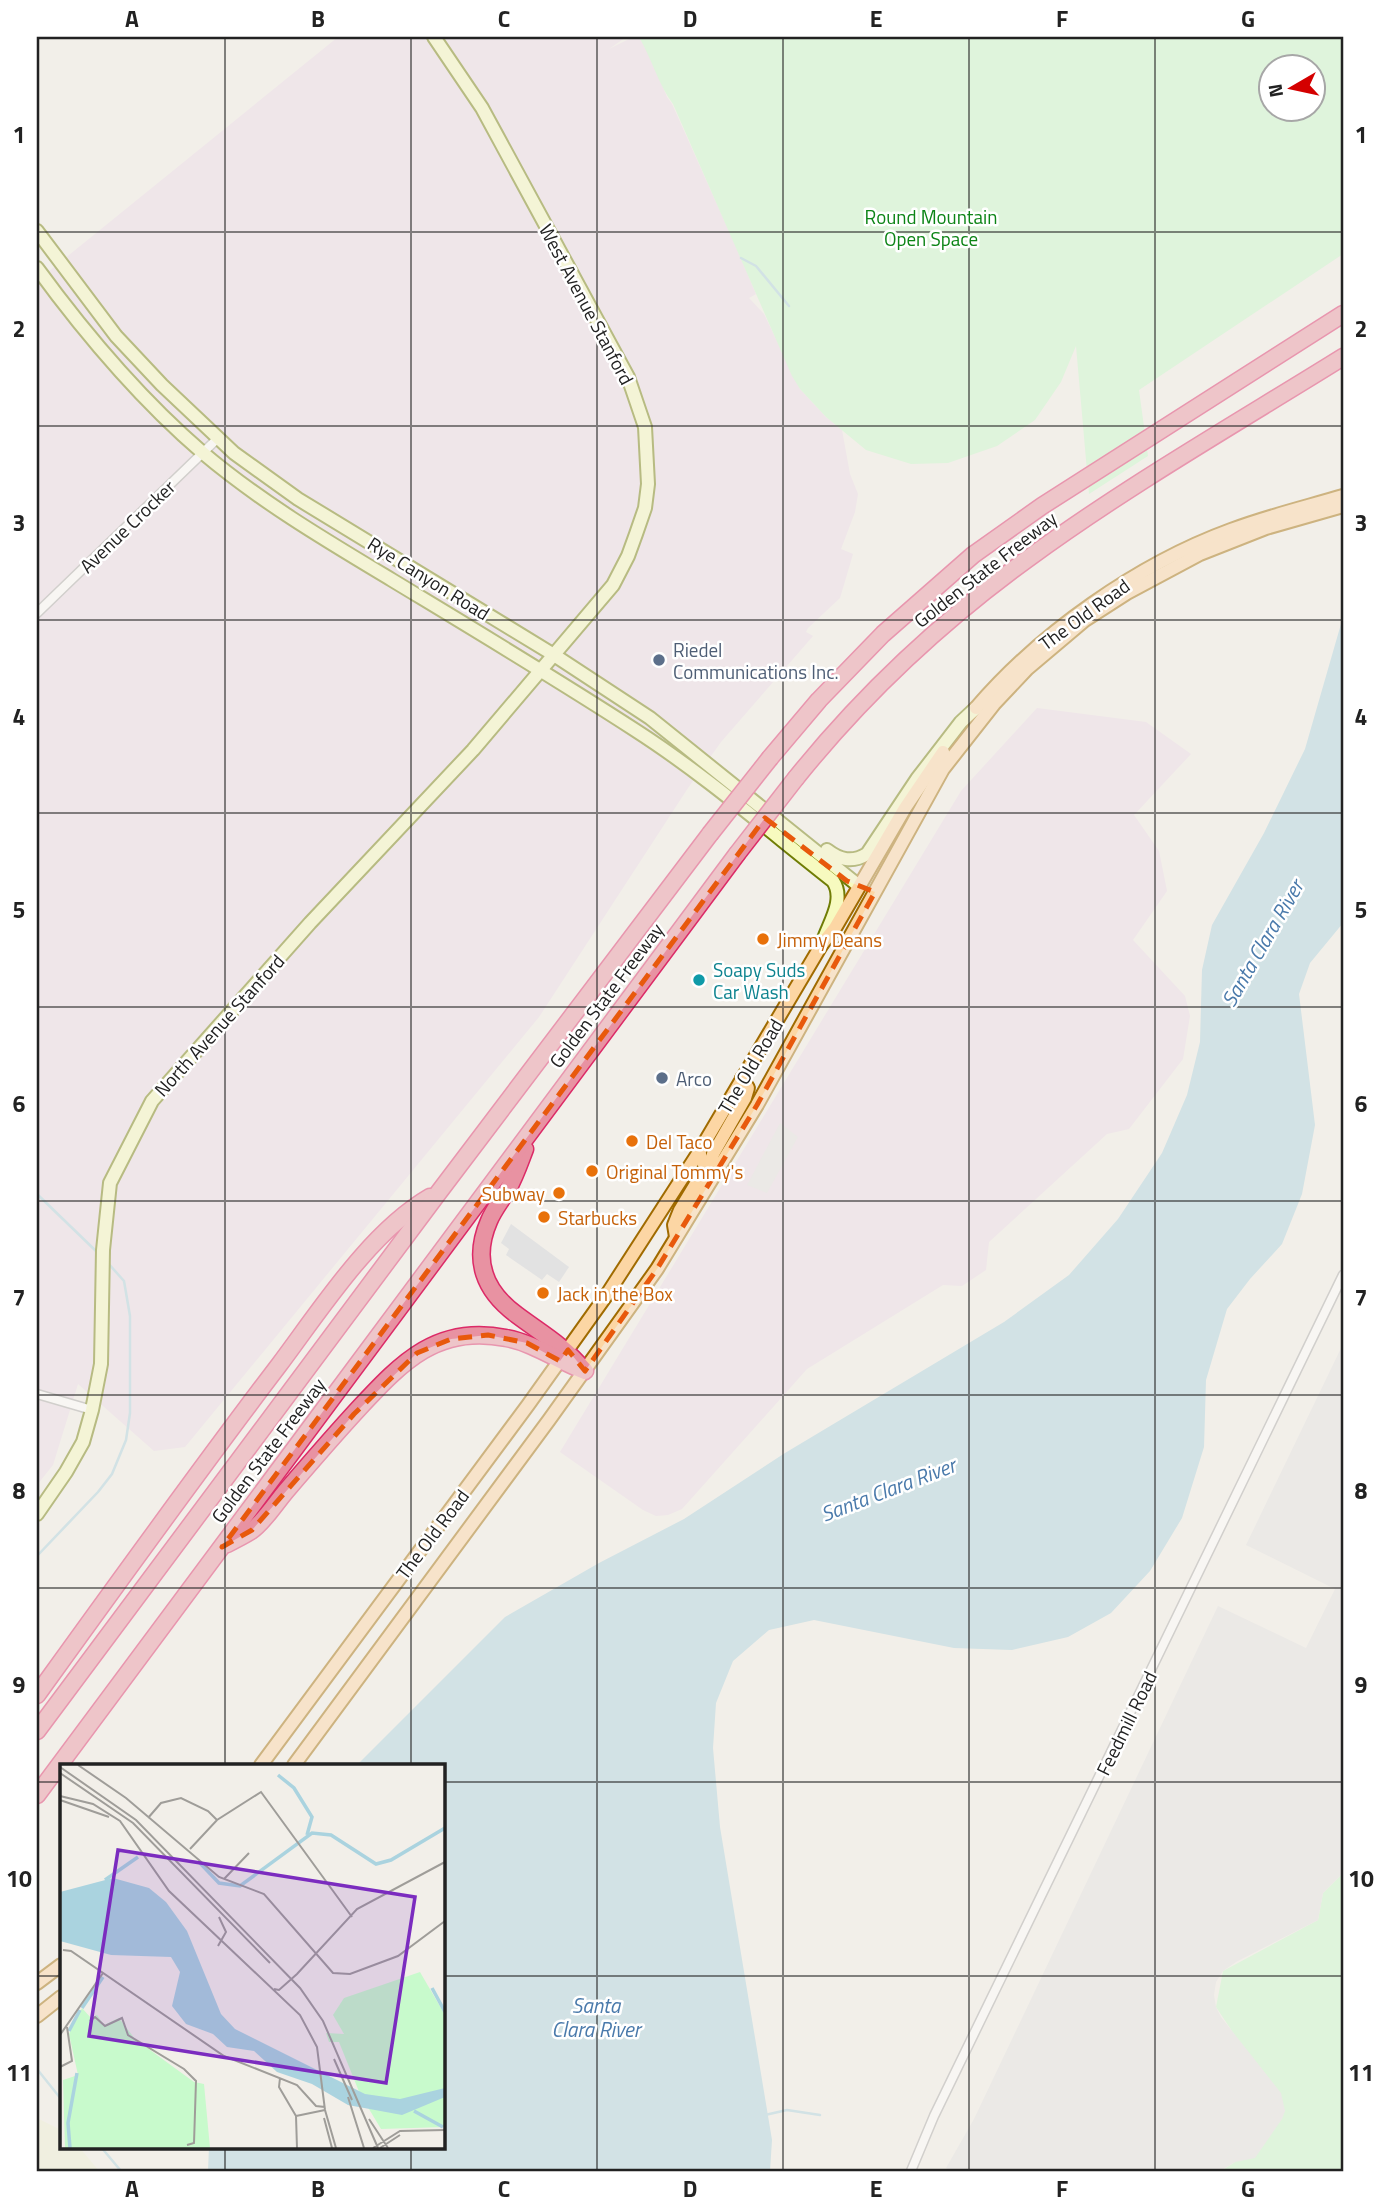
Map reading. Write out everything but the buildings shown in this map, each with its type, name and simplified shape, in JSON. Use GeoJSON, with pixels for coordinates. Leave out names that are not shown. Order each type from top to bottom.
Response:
{"type":"FeatureCollection","features":[{"type":"Feature","properties":{"kind":"highway","name":"Golden State Freeway"},"geometry":{"type":"LineString","coordinates":[[37,1731],[439,1192],[789,733],[851,666],[933,589],[1006,530],[1343,314]]}},
{"type":"Feature","properties":{"kind":"highway","name":"Golden State Freeway"},"geometry":{"type":"LineString","coordinates":[[60,1764],[737,854],[796,778],[869,697],[937,631],[1027,559],[1093,514],[1343,357]]}},
{"type":"Feature","properties":{"kind":"highway"},"geometry":{"type":"LineString","coordinates":[[534,1127],[509,1188],[488,1222],[481,1252],[482,1267],[493,1293],[564,1356],[585,1371]]}},
{"type":"Feature","properties":{"kind":"highway"},"geometry":{"type":"LineString","coordinates":[[37,1695],[204,1464],[346,1276],[412,1207],[439,1192]]}},
{"type":"Feature","properties":{"kind":"highway"},"geometry":{"type":"LineString","coordinates":[[222,1547],[253,1530],[373,1394],[404,1362],[417,1353],[451,1339],[488,1335],[527,1343],[564,1356]]}},
{"type":"Feature","properties":{"kind":"highway","name":"Golden State Freeway"},"geometry":{"type":"LineString","coordinates":[[37,1795],[60,1764]]}},
{"type":"Feature","properties":{"kind":"main road","name":"West Avenue Stanford"},"geometry":{"type":"LineString","coordinates":[[434,37],[478,102],[621,363],[645,427],[648,469],[646,500],[628,556],[604,597],[554,655]]}},
{"type":"Feature","properties":{"kind":"main road","name":"Rye Canyon Road"},"geometry":{"type":"LineString","coordinates":[[37,231],[116,336],[162,386],[217,439],[254,469],[554,655],[650,718],[859,886]]}},
{"type":"Feature","properties":{"kind":"main road","name":"Rye Canyon Road"},"geometry":{"type":"LineString","coordinates":[[37,268],[124,378],[203,453],[279,511],[661,747],[837,886],[838,903],[822,944]]}},
{"type":"Feature","properties":{"kind":"main road","name":"The Old Road"},"geometry":{"type":"LineString","coordinates":[[262,1764],[608,1293],[699,1152],[905,808],[976,708],[1027,657],[1069,622],[1111,598],[1152,567],[1230,530],[1343,496]]}},
{"type":"Feature","properties":{"kind":"main road","name":"The Old Road"},"geometry":{"type":"LineString","coordinates":[[1127,587],[1266,528],[1343,506]]}},
{"type":"Feature","properties":{"kind":"main road","name":"The Old Road"},"geometry":{"type":"LineString","coordinates":[[295,1764],[585,1371],[657,1269],[757,1105],[943,769],[994,704],[1027,669],[1111,598]]}},
{"type":"Feature","properties":{"kind":"main road","name":"North Avenue Stanford"},"geometry":{"type":"LineString","coordinates":[[37,1514],[83,1442],[92,1410],[101,1364],[103,1250],[110,1182],[152,1101],[310,923],[473,750],[554,655]]}},
{"type":"Feature","properties":{"kind":"main road"},"geometry":{"type":"LineString","coordinates":[[714,770],[784,817],[835,856],[853,860],[867,854],[876,844],[917,779],[961,722],[976,708]]}},
{"type":"Feature","properties":{"kind":"main road","name":"Rye Canyon Road"},"geometry":{"type":"LineString","coordinates":[[661,747],[673,747],[847,881],[875,892]]}},
{"type":"Feature","properties":{"kind":"main road"},"geometry":{"type":"LineString","coordinates":[[717,1169],[712,1162],[713,1154],[748,1088],[742,1078]]}},
{"type":"Feature","properties":{"kind":"main road"},"geometry":{"type":"LineString","coordinates":[[676,1237],[674,1225],[680,1210],[705,1167],[699,1152]]}},
{"type":"Feature","properties":{"kind":"main road"},"geometry":{"type":"LineString","coordinates":[[37,1983],[60,1966]]}},
{"type":"Feature","properties":{"kind":"main road"},"geometry":{"type":"LineString","coordinates":[[37,2016],[60,1998]]}},
{"type":"Feature","properties":{"kind":"street","name":"Avenue Crocker"},"geometry":{"type":"LineString","coordinates":[[37,613],[217,439]]}},
{"type":"Feature","properties":{"kind":"street","name":"Feedmill Road"},"geometry":{"type":"LineString","coordinates":[[911,2171],[934,2116],[1343,1275]]}},
{"type":"Feature","properties":{"kind":"street"},"geometry":{"type":"LineString","coordinates":[[37,1394],[92,1410]]}},
{"type":"Feature","properties":{"kind":"highlighted area"},"geometry":{"type":"Polygon","coordinates":[[[765,818],[847,881],[875,892],[757,1105],[657,1269],[585,1371],[568,1350],[560,1361],[527,1343],[488,1335],[451,1339],[417,1353],[354,1414],[252,1530],[222,1547],[765,818]]]}},
{"type":"Feature","properties":{"kind":"shaded area"},"geometry":{"type":"Polygon","coordinates":[[[338,37],[626,37],[609,49],[633,37],[639,37],[650,55],[756,294],[749,298],[764,314],[800,389],[842,430],[850,474],[858,494],[855,512],[841,549],[853,554],[840,598],[808,628],[806,632],[813,636],[721,742],[688,788],[539,1017],[185,1447],[154,1451],[78,1384],[53,1465],[37,1485],[37,281],[338,37]]]}},
{"type":"Feature","properties":{"kind":"shaded area"},"geometry":{"type":"Polygon","coordinates":[[[1037,708],[1146,722],[1191,754],[1134,815],[1159,851],[1167,891],[1133,940],[1185,996],[1190,1016],[1183,1059],[1129,1129],[1107,1134],[989,1242],[986,1270],[962,1286],[943,1285],[807,1369],[682,1509],[668,1515],[656,1516],[643,1510],[560,1452],[961,791],[1037,708]]]}},
{"type":"Feature","properties":{"kind":"shaded area"},"geometry":{"type":"Polygon","coordinates":[[[780,1123],[798,1137],[767,1193],[747,1185],[780,1123]]]}},
{"type":"Feature","properties":{"kind":"shaded area"},"geometry":{"type":"Polygon","coordinates":[[[511,1224],[569,1267],[559,1282],[547,1274],[542,1280],[506,1255],[509,1249],[501,1243],[511,1224]]]}},
{"type":"Feature","properties":{"kind":"shaded area"},"geometry":{"type":"Polygon","coordinates":[[[1343,1344],[1343,1873],[1323,1893],[1318,1920],[1223,1971],[1216,1982],[1214,1995],[1221,2017],[1281,2093],[1285,2111],[1282,2119],[1255,2158],[1235,2162],[1220,2171],[952,2171],[946,2168],[974,2119],[1218,1606],[1306,1648],[1335,1589],[1246,1545],[1343,1344]]]}},
{"type":"Feature","properties":{"kind":"green space","name":"Round Mountain Open Space"},"geometry":{"type":"Polygon","coordinates":[[[639,37],[1343,37],[1343,254],[1139,390],[1148,456],[1089,494],[1076,346],[1061,382],[1035,420],[997,446],[948,463],[911,464],[866,450],[826,417],[800,389],[673,104],[663,89],[639,37]]]}},
{"type":"Feature","properties":{"kind":"green space"},"geometry":{"type":"Polygon","coordinates":[[[1343,1873],[1343,2171],[1221,2171],[1235,2162],[1285,2111],[1216,2007],[1223,1971],[1318,1920],[1323,1893],[1343,1873]]]}},
{"type":"Feature","properties":{"kind":"green space"},"geometry":{"type":"Polygon","coordinates":[[[37,2118],[60,2130],[60,2148],[80,2148],[99,2171],[37,2171],[37,2118]]]}},
{"type":"Feature","properties":{"kind":"water","name":"Santa Clara River"},"geometry":{"type":"Polygon","coordinates":[[[1343,617],[1343,923],[1310,963],[1299,994],[1315,1125],[1302,1194],[1282,1244],[1227,1309],[1206,1380],[1204,1447],[1182,1518],[1150,1571],[1111,1613],[1068,1637],[1012,1650],[954,1648],[814,1620],[769,1630],[733,1661],[716,1703],[713,1748],[720,1827],[772,2140],[770,2171],[208,2171],[209,2148],[444,2148],[444,1764],[358,1764],[505,1617],[599,1563],[684,1519],[785,1453],[1004,1322],[1069,1275],[1118,1219],[1162,1153],[1187,1095],[1200,1042],[1202,970],[1212,925],[1264,833],[1305,749],[1343,617]]]}},
{"type":"Feature","properties":{"kind":"waterway"},"geometry":{"type":"LineString","coordinates":[[741,258],[756,266],[789,306]]}},
{"type":"Feature","properties":{"kind":"waterway"},"geometry":{"type":"LineString","coordinates":[[37,1194],[97,1252]]}},
{"type":"Feature","properties":{"kind":"waterway"},"geometry":{"type":"LineString","coordinates":[[37,1556],[112,1474],[126,1440],[130,1413],[130,1316],[124,1281],[107,1262]]}},
{"type":"Feature","properties":{"kind":"waterway"},"geometry":{"type":"LineString","coordinates":[[37,2069],[60,2098]]}},
{"type":"Feature","properties":{"kind":"waterway"},"geometry":{"type":"LineString","coordinates":[[765,2115],[787,2110],[820,2115]]}},
{"type":"Feature","properties":{"kind":"waterway"},"geometry":{"type":"LineString","coordinates":[[102,2148],[121,2171]]}},
{"type":"Feature","properties":{"kind":"place","name":"Riedel Communications Inc."},"geometry":{"type":"Point","coordinates":[659,660]}},
{"type":"Feature","properties":{"kind":"place","name":"Jimmy Deans"},"geometry":{"type":"Point","coordinates":[763,939]}},
{"type":"Feature","properties":{"kind":"place","name":"Soapy Suds Car Wash"},"geometry":{"type":"Point","coordinates":[699,980]}},
{"type":"Feature","properties":{"kind":"place","name":"Arco"},"geometry":{"type":"Point","coordinates":[662,1078]}},
{"type":"Feature","properties":{"kind":"place","name":"Del Taco"},"geometry":{"type":"Point","coordinates":[632,1141]}},
{"type":"Feature","properties":{"kind":"place","name":"Original Tommy's"},"geometry":{"type":"Point","coordinates":[592,1171]}},
{"type":"Feature","properties":{"kind":"place","name":"Subway"},"geometry":{"type":"Point","coordinates":[559,1193]}},
{"type":"Feature","properties":{"kind":"place","name":"Starbucks"},"geometry":{"type":"Point","coordinates":[544,1217]}},
{"type":"Feature","properties":{"kind":"place","name":"Jack in the Box"},"geometry":{"type":"Point","coordinates":[543,1293]}}]}
